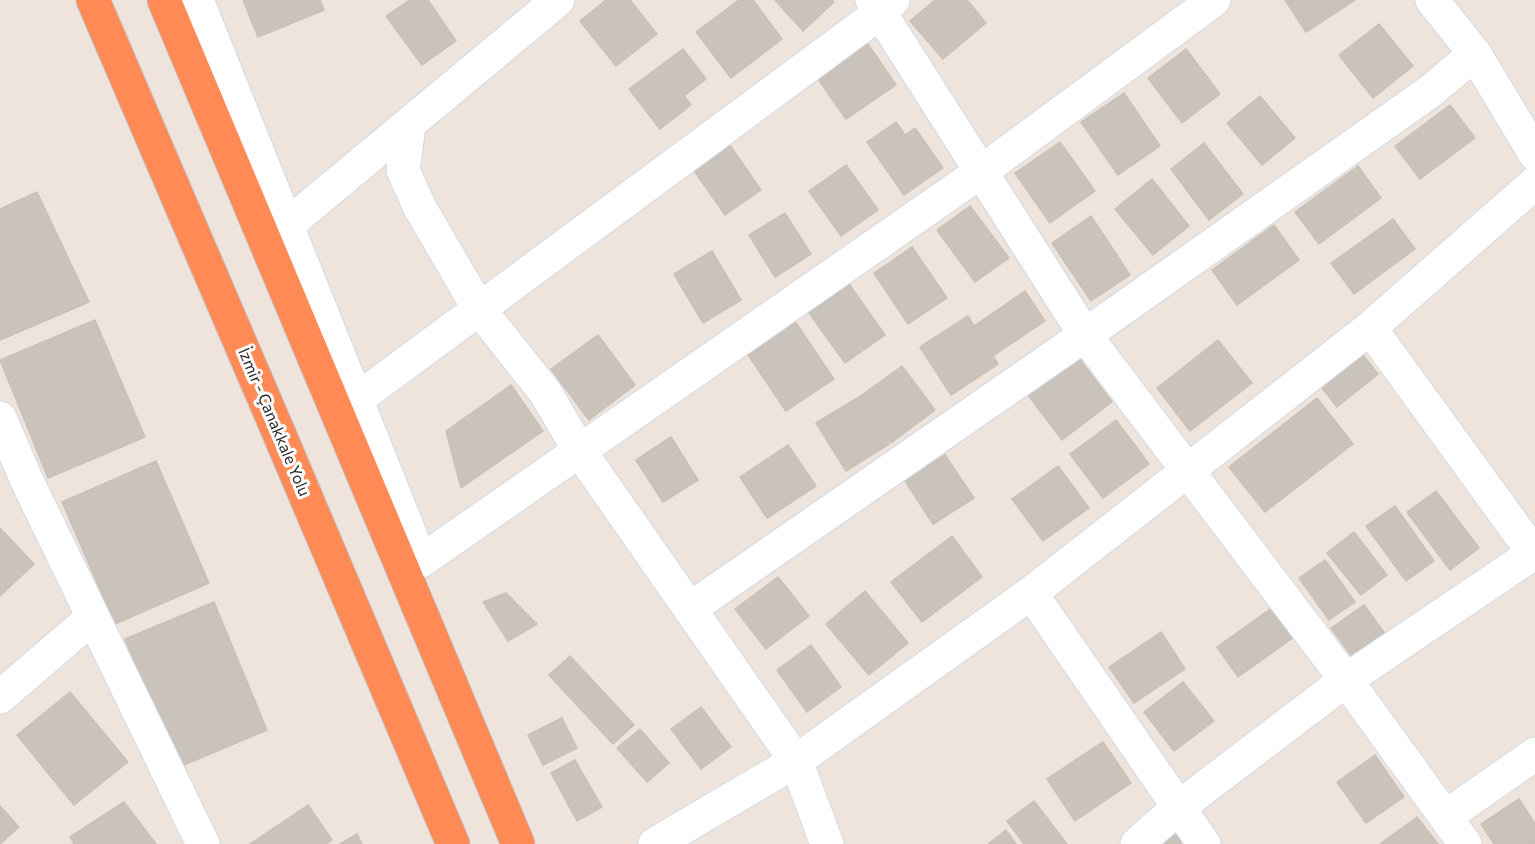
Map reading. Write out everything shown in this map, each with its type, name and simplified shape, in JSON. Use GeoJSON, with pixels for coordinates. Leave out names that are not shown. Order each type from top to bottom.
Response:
{"type":"FeatureCollection","features":[{"type":"Feature","properties":{"kind":"highway","name":"İzmir - Çanakkale Yolu"},"geometry":{"type":"LineString","coordinates":[[93,0],[276,424],[447,842]]}},
{"type":"Feature","properties":{"kind":"highway"},"geometry":{"type":"LineString","coordinates":[[164,0],[518,844]]}},
{"type":"Feature","properties":{"kind":"street"},"geometry":{"type":"LineString","coordinates":[[197,0],[421,561],[982,171],[1214,0]]}},
{"type":"Feature","properties":{"kind":"street"},"geometry":{"type":"LineString","coordinates":[[286,226],[558,0]]}},
{"type":"Feature","properties":{"kind":"street"},"geometry":{"type":"LineString","coordinates":[[1432,0],[1475,54],[1535,153]]}},
{"type":"Feature","properties":{"kind":"street"},"geometry":{"type":"LineString","coordinates":[[356,400],[882,4],[982,171],[1085,335],[1346,680],[1464,844]]}},
{"type":"Feature","properties":{"kind":"street"},"geometry":{"type":"LineString","coordinates":[[691,608],[1085,335],[1428,93],[1475,54]]}},
{"type":"Feature","properties":{"kind":"street"},"geometry":{"type":"LineString","coordinates":[[409,125],[403,170],[420,208],[479,309],[544,392],[579,450],[796,761],[827,844]]}},
{"type":"Feature","properties":{"kind":"street"},"geometry":{"type":"LineString","coordinates":[[655,844],[796,761],[1031,593],[1370,328],[1535,183]]}},
{"type":"Feature","properties":{"kind":"street"},"geometry":{"type":"LineString","coordinates":[[1137,844],[1179,807],[1346,680],[1534,554],[1370,328]]}},
{"type":"Feature","properties":{"kind":"street"},"geometry":{"type":"LineString","coordinates":[[0,418],[27,481],[202,844]]}},
{"type":"Feature","properties":{"kind":"street"},"geometry":{"type":"LineString","coordinates":[[1031,593],[1204,844]]}},
{"type":"Feature","properties":{"kind":"street"},"geometry":{"type":"LineString","coordinates":[[0,697],[93,617]]}},
{"type":"Feature","properties":{"kind":"street"},"geometry":{"type":"LineString","coordinates":[[1445,817],[1535,754]]}},
{"type":"Feature","properties":{"kind":"building"},"geometry":{"type":"Polygon","coordinates":[[[243,0],[320,0],[324,10],[258,37],[243,0]]]}},
{"type":"Feature","properties":{"kind":"building"},"geometry":{"type":"Polygon","coordinates":[[[410,0],[428,0],[456,41],[422,65],[386,16],[410,0]]]}},
{"type":"Feature","properties":{"kind":"building"},"geometry":{"type":"Polygon","coordinates":[[[606,0],[630,0],[657,34],[616,66],[580,21],[606,0]]]}},
{"type":"Feature","properties":{"kind":"building"},"geometry":{"type":"Polygon","coordinates":[[[739,0],[753,0],[782,39],[731,78],[696,32],[739,0]]]}},
{"type":"Feature","properties":{"kind":"building"},"geometry":{"type":"Polygon","coordinates":[[[775,0],[832,0],[834,2],[803,31],[775,0]]]}},
{"type":"Feature","properties":{"kind":"building"},"geometry":{"type":"Polygon","coordinates":[[[935,0],[967,0],[986,23],[943,59],[910,21],[935,0]]]}},
{"type":"Feature","properties":{"kind":"building"},"geometry":{"type":"Polygon","coordinates":[[[1285,0],[1355,0],[1306,32],[1285,0]]]}},
{"type":"Feature","properties":{"kind":"building"},"geometry":{"type":"Polygon","coordinates":[[[1379,24],[1413,66],[1373,98],[1339,55],[1379,24]]]}},
{"type":"Feature","properties":{"kind":"building"},"geometry":{"type":"Polygon","coordinates":[[[868,44],[896,85],[846,119],[818,79],[868,44]]]}},
{"type":"Feature","properties":{"kind":"building"},"geometry":{"type":"Polygon","coordinates":[[[683,49],[706,79],[684,96],[691,105],[660,129],[629,89],[683,49]]]}},
{"type":"Feature","properties":{"kind":"building"},"geometry":{"type":"Polygon","coordinates":[[[1186,49],[1220,94],[1182,123],[1148,78],[1186,49]]]}},
{"type":"Feature","properties":{"kind":"building"},"geometry":{"type":"Polygon","coordinates":[[[1124,93],[1160,146],[1118,175],[1081,122],[1124,93]]]}},
{"type":"Feature","properties":{"kind":"building"},"geometry":{"type":"Polygon","coordinates":[[[1260,96],[1295,138],[1262,165],[1227,123],[1260,96]]]}},
{"type":"Feature","properties":{"kind":"building"},"geometry":{"type":"Polygon","coordinates":[[[1450,105],[1475,138],[1420,179],[1395,146],[1450,105]]]}},
{"type":"Feature","properties":{"kind":"building"},"geometry":{"type":"Polygon","coordinates":[[[896,122],[905,135],[915,128],[943,168],[904,195],[867,142],[896,122]]]}},
{"type":"Feature","properties":{"kind":"building"},"geometry":{"type":"Polygon","coordinates":[[[1060,142],[1095,191],[1050,223],[1015,173],[1060,142]]]}},
{"type":"Feature","properties":{"kind":"building"},"geometry":{"type":"Polygon","coordinates":[[[1204,143],[1243,194],[1209,220],[1171,169],[1204,143]]]}},
{"type":"Feature","properties":{"kind":"building"},"geometry":{"type":"Polygon","coordinates":[[[729,144],[761,190],[725,215],[693,169],[729,144]]]}},
{"type":"Feature","properties":{"kind":"building"},"geometry":{"type":"Polygon","coordinates":[[[846,165],[878,210],[841,236],[809,191],[846,165]]]}},
{"type":"Feature","properties":{"kind":"building"},"geometry":{"type":"Polygon","coordinates":[[[1358,166],[1381,198],[1319,244],[1295,212],[1358,166]]]}},
{"type":"Feature","properties":{"kind":"building"},"geometry":{"type":"Polygon","coordinates":[[[1152,179],[1189,226],[1153,255],[1115,209],[1152,179]]]}},
{"type":"Feature","properties":{"kind":"building"},"geometry":{"type":"Polygon","coordinates":[[[37,192],[89,302],[0,340],[0,209],[37,192]]]}},
{"type":"Feature","properties":{"kind":"building"},"geometry":{"type":"Polygon","coordinates":[[[970,206],[1009,258],[975,282],[937,230],[970,206]]]}},
{"type":"Feature","properties":{"kind":"building"},"geometry":{"type":"Polygon","coordinates":[[[785,213],[811,254],[775,277],[749,235],[785,213]]]}},
{"type":"Feature","properties":{"kind":"building"},"geometry":{"type":"Polygon","coordinates":[[[1091,216],[1130,275],[1091,301],[1052,243],[1091,216]]]}},
{"type":"Feature","properties":{"kind":"building"},"geometry":{"type":"Polygon","coordinates":[[[1393,219],[1415,249],[1354,294],[1331,263],[1393,219]]]}},
{"type":"Feature","properties":{"kind":"building"},"geometry":{"type":"Polygon","coordinates":[[[1274,225],[1299,260],[1237,305],[1212,270],[1274,225]]]}},
{"type":"Feature","properties":{"kind":"building"},"geometry":{"type":"Polygon","coordinates":[[[912,247],[947,298],[908,324],[874,273],[912,247]]]}},
{"type":"Feature","properties":{"kind":"building"},"geometry":{"type":"Polygon","coordinates":[[[712,251],[741,300],[703,323],[674,274],[712,251]]]}},
{"type":"Feature","properties":{"kind":"building"},"geometry":{"type":"Polygon","coordinates":[[[849,284],[885,335],[845,363],[809,313],[849,284]]]}},
{"type":"Feature","properties":{"kind":"building"},"geometry":{"type":"Polygon","coordinates":[[[1025,291],[1045,321],[993,356],[974,326],[1025,291]]]}},
{"type":"Feature","properties":{"kind":"building"},"geometry":{"type":"Polygon","coordinates":[[[968,316],[998,364],[951,395],[920,347],[968,316]]]}},
{"type":"Feature","properties":{"kind":"building"},"geometry":{"type":"Polygon","coordinates":[[[95,320],[145,437],[48,478],[0,360],[95,320]]]}},
{"type":"Feature","properties":{"kind":"building"},"geometry":{"type":"Polygon","coordinates":[[[794,320],[834,379],[786,411],[746,352],[794,320]]]}},
{"type":"Feature","properties":{"kind":"building"},"geometry":{"type":"Polygon","coordinates":[[[598,335],[635,385],[589,420],[551,369],[598,335]]]}},
{"type":"Feature","properties":{"kind":"building"},"geometry":{"type":"Polygon","coordinates":[[[1218,340],[1252,383],[1190,431],[1157,388],[1218,340]]]}},
{"type":"Feature","properties":{"kind":"building"},"geometry":{"type":"Polygon","coordinates":[[[1360,351],[1378,374],[1337,407],[1319,384],[1360,351]]]}},
{"type":"Feature","properties":{"kind":"building"},"geometry":{"type":"Polygon","coordinates":[[[1078,357],[1112,402],[1062,440],[1028,395],[1078,357]]]}},
{"type":"Feature","properties":{"kind":"building"},"geometry":{"type":"Polygon","coordinates":[[[902,366],[935,410],[891,443],[859,397],[902,366]]]}},
{"type":"Feature","properties":{"kind":"building"},"geometry":{"type":"Polygon","coordinates":[[[511,385],[543,431],[461,488],[446,431],[511,385]]]}},
{"type":"Feature","properties":{"kind":"building"},"geometry":{"type":"Polygon","coordinates":[[[859,397],[889,444],[846,471],[816,423],[859,397]]]}},
{"type":"Feature","properties":{"kind":"building"},"geometry":{"type":"Polygon","coordinates":[[[1317,398],[1353,444],[1265,512],[1229,467],[1317,398]]]}},
{"type":"Feature","properties":{"kind":"building"},"geometry":{"type":"Polygon","coordinates":[[[1116,420],[1149,464],[1103,498],[1070,454],[1116,420]]]}},
{"type":"Feature","properties":{"kind":"building"},"geometry":{"type":"Polygon","coordinates":[[[671,437],[698,480],[663,502],[636,460],[671,437]]]}},
{"type":"Feature","properties":{"kind":"building"},"geometry":{"type":"Polygon","coordinates":[[[788,445],[816,486],[767,518],[740,477],[788,445]]]}},
{"type":"Feature","properties":{"kind":"building"},"geometry":{"type":"Polygon","coordinates":[[[945,455],[974,498],[933,524],[905,481],[945,455]]]}},
{"type":"Feature","properties":{"kind":"building"},"geometry":{"type":"Polygon","coordinates":[[[156,461],[209,583],[115,624],[62,502],[156,461]]]}},
{"type":"Feature","properties":{"kind":"building"},"geometry":{"type":"Polygon","coordinates":[[[1058,466],[1089,508],[1043,541],[1012,499],[1058,466]]]}},
{"type":"Feature","properties":{"kind":"building"},"geometry":{"type":"Polygon","coordinates":[[[1436,491],[1479,548],[1450,570],[1407,512],[1436,491]]]}},
{"type":"Feature","properties":{"kind":"building"},"geometry":{"type":"Polygon","coordinates":[[[1395,506],[1434,561],[1406,581],[1366,526],[1395,506]]]}},
{"type":"Feature","properties":{"kind":"building"},"geometry":{"type":"Polygon","coordinates":[[[0,528],[34,564],[0,596],[0,528]]]}},
{"type":"Feature","properties":{"kind":"building"},"geometry":{"type":"Polygon","coordinates":[[[1354,532],[1387,575],[1361,595],[1327,553],[1354,532]]]}},
{"type":"Feature","properties":{"kind":"building"},"geometry":{"type":"Polygon","coordinates":[[[952,536],[982,577],[922,622],[891,582],[952,536]]]}},
{"type":"Feature","properties":{"kind":"building"},"geometry":{"type":"Polygon","coordinates":[[[1325,560],[1355,602],[1329,620],[1299,578],[1325,560]]]}},
{"type":"Feature","properties":{"kind":"building"},"geometry":{"type":"Polygon","coordinates":[[[778,577],[809,616],[766,649],[735,609],[778,577]]]}},
{"type":"Feature","properties":{"kind":"building"},"geometry":{"type":"Polygon","coordinates":[[[865,591],[908,643],[869,675],[826,624],[865,591]]]}},
{"type":"Feature","properties":{"kind":"building"},"geometry":{"type":"Polygon","coordinates":[[[506,593],[537,624],[508,641],[483,602],[506,593]]]}},
{"type":"Feature","properties":{"kind":"building"},"geometry":{"type":"Polygon","coordinates":[[[214,602],[267,730],[179,767],[125,639],[214,602]]]}},
{"type":"Feature","properties":{"kind":"building"},"geometry":{"type":"Polygon","coordinates":[[[1364,605],[1389,639],[1356,662],[1331,628],[1364,605]]]}},
{"type":"Feature","properties":{"kind":"building"},"geometry":{"type":"Polygon","coordinates":[[[1273,607],[1294,637],[1238,677],[1217,647],[1273,607]]]}},
{"type":"Feature","properties":{"kind":"building"},"geometry":{"type":"Polygon","coordinates":[[[1161,632],[1185,669],[1134,703],[1109,667],[1161,632]]]}},
{"type":"Feature","properties":{"kind":"building"},"geometry":{"type":"Polygon","coordinates":[[[811,645],[841,687],[807,712],[777,670],[811,645]]]}},
{"type":"Feature","properties":{"kind":"building"},"geometry":{"type":"Polygon","coordinates":[[[570,656],[634,725],[613,744],[549,675],[570,656]]]}},
{"type":"Feature","properties":{"kind":"building"},"geometry":{"type":"Polygon","coordinates":[[[1183,682],[1214,721],[1174,751],[1144,712],[1183,682]]]}},
{"type":"Feature","properties":{"kind":"building"},"geometry":{"type":"Polygon","coordinates":[[[70,692],[128,762],[74,805],[17,735],[70,692]]]}},
{"type":"Feature","properties":{"kind":"building"},"geometry":{"type":"Polygon","coordinates":[[[701,707],[731,747],[701,769],[671,729],[701,707]]]}},
{"type":"Feature","properties":{"kind":"building"},"geometry":{"type":"Polygon","coordinates":[[[562,718],[577,748],[543,765],[528,735],[562,718]]]}},
{"type":"Feature","properties":{"kind":"building"},"geometry":{"type":"Polygon","coordinates":[[[640,729],[669,763],[647,782],[617,748],[640,729]]]}},
{"type":"Feature","properties":{"kind":"building"},"geometry":{"type":"Polygon","coordinates":[[[1103,742],[1131,783],[1075,821],[1047,779],[1103,742]]]}},
{"type":"Feature","properties":{"kind":"building"},"geometry":{"type":"Polygon","coordinates":[[[1375,755],[1404,797],[1366,823],[1337,782],[1375,755]]]}},
{"type":"Feature","properties":{"kind":"building"},"geometry":{"type":"Polygon","coordinates":[[[575,760],[602,807],[577,821],[551,773],[575,760]]]}},
{"type":"Feature","properties":{"kind":"building"},"geometry":{"type":"Polygon","coordinates":[[[1519,799],[1535,824],[1535,844],[1494,844],[1481,824],[1519,799]]]}},
{"type":"Feature","properties":{"kind":"building"},"geometry":{"type":"Polygon","coordinates":[[[1034,801],[1067,844],[1024,844],[1007,821],[1034,801]]]}},
{"type":"Feature","properties":{"kind":"building"},"geometry":{"type":"Polygon","coordinates":[[[124,802],[156,844],[74,844],[70,837],[124,802]]]}},
{"type":"Feature","properties":{"kind":"building"},"geometry":{"type":"Polygon","coordinates":[[[308,805],[332,840],[326,844],[250,844],[308,805]]]}},
{"type":"Feature","properties":{"kind":"building"},"geometry":{"type":"Polygon","coordinates":[[[0,806],[19,827],[0,844],[0,806]]]}},
{"type":"Feature","properties":{"kind":"building"},"geometry":{"type":"Polygon","coordinates":[[[1417,817],[1438,844],[1380,844],[1417,817]]]}},
{"type":"Feature","properties":{"kind":"building"},"geometry":{"type":"Polygon","coordinates":[[[1172,825],[1186,844],[1150,844],[1172,825]]]}},
{"type":"Feature","properties":{"kind":"building"},"geometry":{"type":"Polygon","coordinates":[[[1006,830],[1016,844],[988,844],[1006,830]]]}},
{"type":"Feature","properties":{"kind":"building"},"geometry":{"type":"Polygon","coordinates":[[[357,834],[362,844],[340,844],[357,834]]]}}]}
